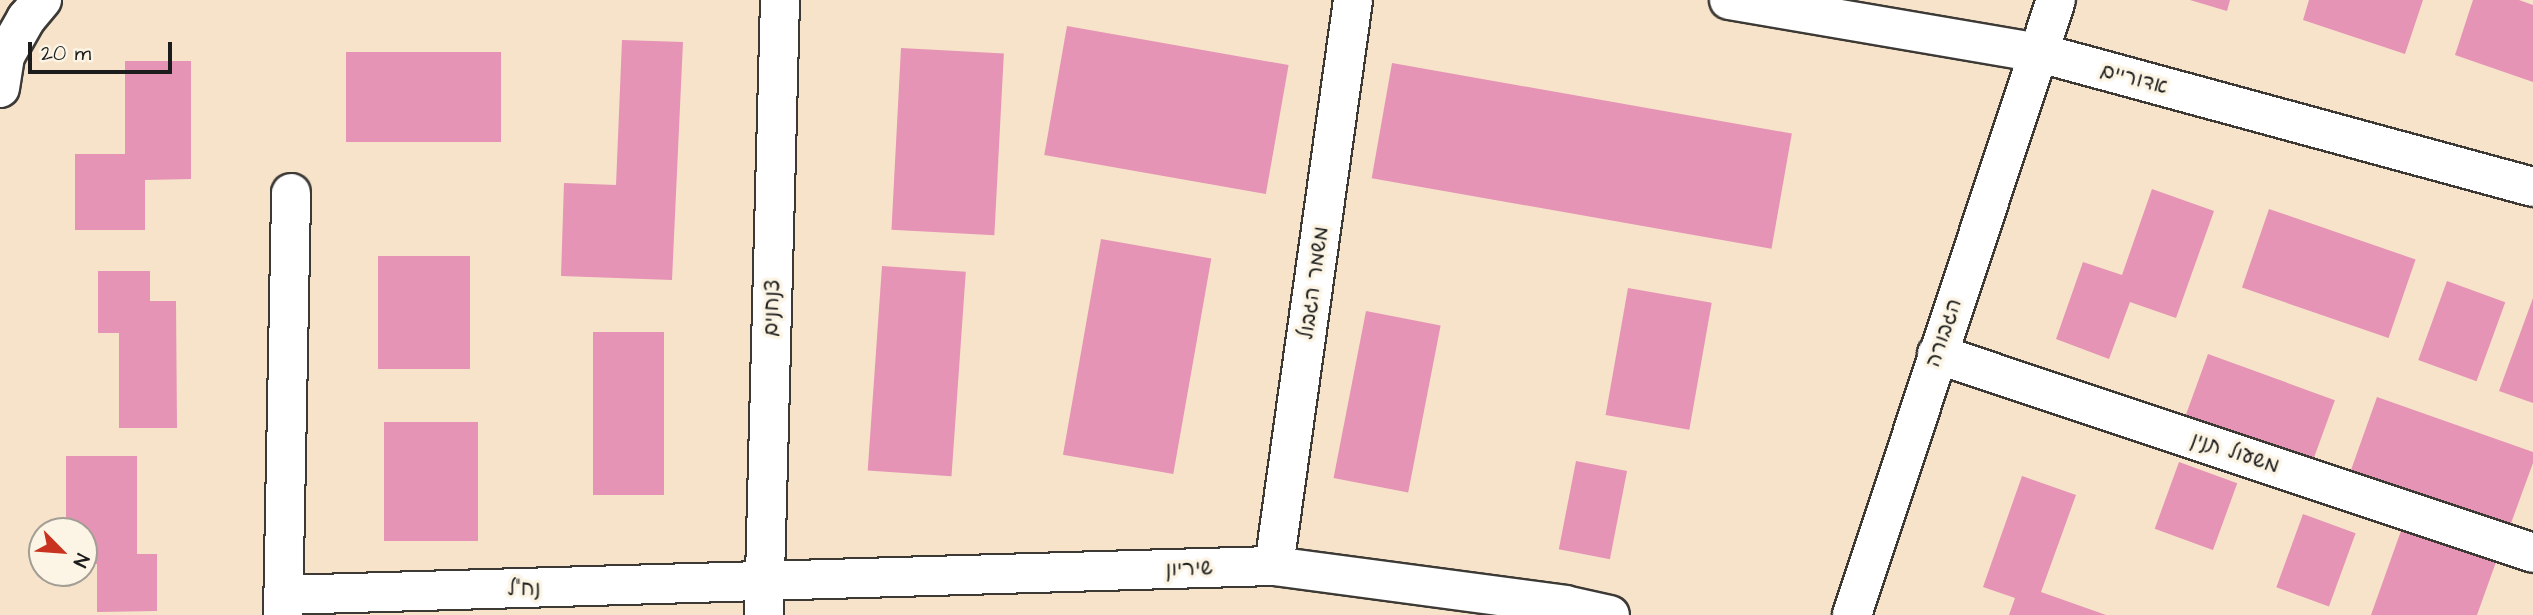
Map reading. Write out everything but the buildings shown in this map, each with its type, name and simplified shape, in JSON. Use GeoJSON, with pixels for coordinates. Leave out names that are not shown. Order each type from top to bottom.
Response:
{"type":"FeatureCollection","features":[{"type":"Feature","properties":{"kind":"street"},"geometry":{"type":"LineString","coordinates":[[0,88],[5,56],[26,19],[42,0]]}},
{"type":"Feature","properties":{"kind":"street","name":"צנחנים"},"geometry":{"type":"LineString","coordinates":[[764,599],[780,0]]}},
{"type":"Feature","properties":{"kind":"street","name":"משמר הגבול"},"geometry":{"type":"LineString","coordinates":[[1274,566],[1353,0]]}},
{"type":"Feature","properties":{"kind":"street","name":"אדוריים"},"geometry":{"type":"LineString","coordinates":[[1729,0],[2040,53],[2533,187]]}},
{"type":"Feature","properties":{"kind":"street","name":"הגבורה"},"geometry":{"type":"LineString","coordinates":[[1852,615],[2056,0]]}},
{"type":"Feature","properties":{"kind":"street","name":"נח\"ל"},"geometry":{"type":"LineString","coordinates":[[291,193],[283,605],[764,599]]}},
{"type":"Feature","properties":{"kind":"street","name":"משעול תנין"},"geometry":{"type":"LineString","coordinates":[[1937,354],[2533,553]]}},
{"type":"Feature","properties":{"kind":"street","name":"שיריון"},"geometry":{"type":"LineString","coordinates":[[764,599],[1274,566],[1565,606],[1610,615]]}}]}
